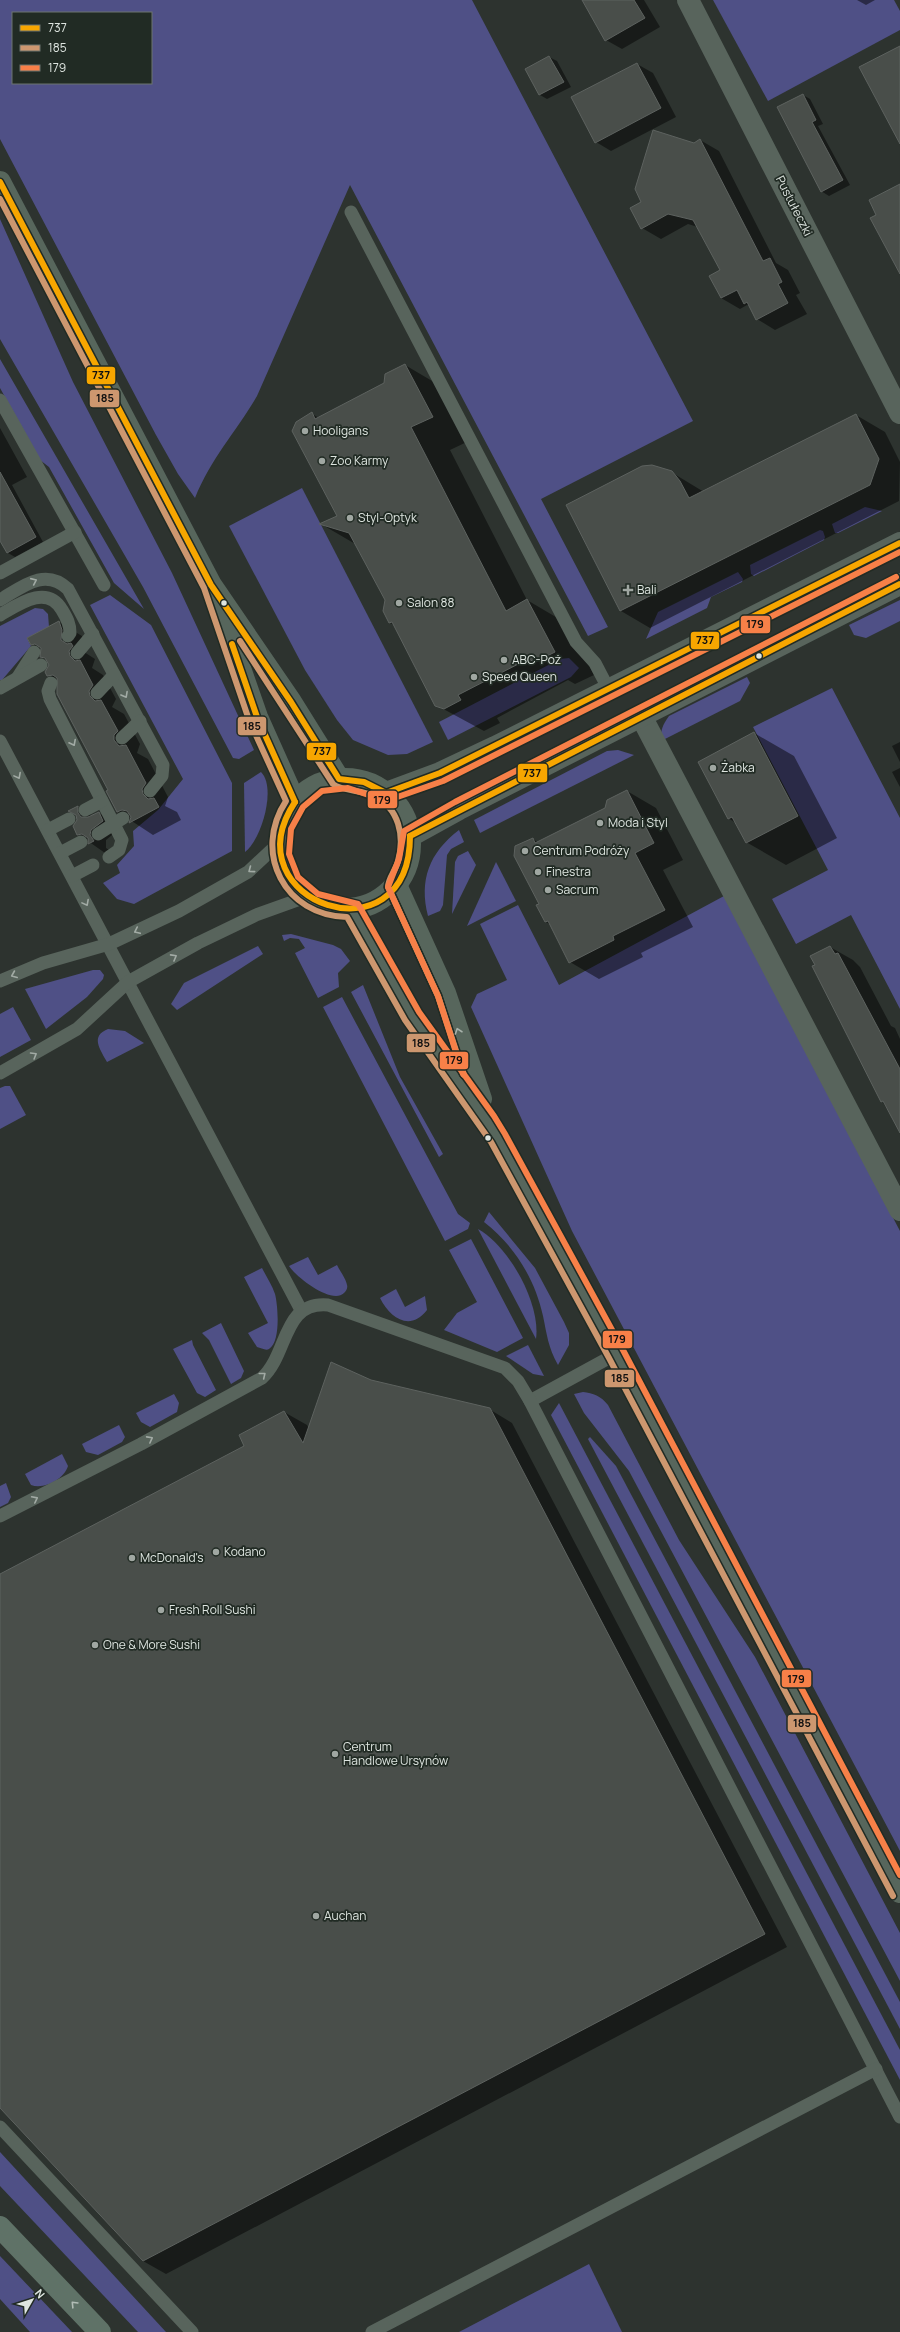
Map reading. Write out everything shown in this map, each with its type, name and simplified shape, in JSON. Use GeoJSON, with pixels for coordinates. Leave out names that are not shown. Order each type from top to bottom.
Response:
{"type":"FeatureCollection","features":[{"type":"Feature","properties":{"kind":"highway"},"geometry":{"type":"LineString","coordinates":[[0,2227],[100,2332]]}},
{"type":"Feature","properties":{"kind":"main road"},"geometry":{"type":"LineString","coordinates":[[0,182],[211,585],[292,702],[339,779]]}},
{"type":"Feature","properties":{"kind":"main road"},"geometry":{"type":"LineString","coordinates":[[211,585],[257,717],[295,802]]}},
{"type":"Feature","properties":{"kind":"main road"},"geometry":{"type":"LineString","coordinates":[[339,779],[356,779],[372,784],[386,793],[400,808],[408,826],[410,836],[410,854],[405,870],[396,885],[377,902],[352,909],[328,907],[306,897],[295,886],[287,873],[279,843],[284,821],[295,802],[308,790],[323,782],[339,779]]}},
{"type":"Feature","properties":{"kind":"main road"},"geometry":{"type":"LineString","coordinates":[[396,885],[444,993],[488,1121]]}},
{"type":"Feature","properties":{"kind":"main road"},"geometry":{"type":"LineString","coordinates":[[352,909],[412,1016],[488,1121],[616,1354],[900,1892]]}},
{"type":"Feature","properties":{"kind":"street","name":"Pustułeczki"},"geometry":{"type":"LineString","coordinates":[[688,0],[900,413]]}},
{"type":"Feature","properties":{"kind":"street"},"geometry":{"type":"LineString","coordinates":[[386,793],[440,773],[609,690],[900,542]]}},
{"type":"Feature","properties":{"kind":"street"},"geometry":{"type":"LineString","coordinates":[[410,836],[900,584]]}},
{"type":"Feature","properties":{"kind":"street"},"geometry":{"type":"LineString","coordinates":[[641,716],[900,1210]]}},
{"type":"Feature","properties":{"kind":"lane"},"geometry":{"type":"LineString","coordinates":[[351,212],[576,642],[595,663],[609,690]]}},
{"type":"Feature","properties":{"kind":"lane"},"geometry":{"type":"LineString","coordinates":[[0,400],[104,585]]}},
{"type":"Feature","properties":{"kind":"lane"},"geometry":{"type":"LineString","coordinates":[[0,573],[75,532]]}},
{"type":"Feature","properties":{"kind":"lane"},"geometry":{"type":"LineString","coordinates":[[0,600],[38,579],[56,580],[68,589],[163,766],[162,776],[150,791]]}},
{"type":"Feature","properties":{"kind":"lane"},"geometry":{"type":"LineString","coordinates":[[0,615],[27,600],[42,596],[56,601],[65,626]]}},
{"type":"Feature","properties":{"kind":"lane"},"geometry":{"type":"LineString","coordinates":[[77,653],[93,634]]}},
{"type":"Feature","properties":{"kind":"lane"},"geometry":{"type":"LineString","coordinates":[[18,677],[34,652]]}},
{"type":"Feature","properties":{"kind":"lane"},"geometry":{"type":"LineString","coordinates":[[0,688],[41,665]]}},
{"type":"Feature","properties":{"kind":"lane"},"geometry":{"type":"LineString","coordinates":[[98,693],[114,675]]}},
{"type":"Feature","properties":{"kind":"lane"},"geometry":{"type":"LineString","coordinates":[[51,683],[48,693],[68,725],[91,767],[102,801],[119,821],[122,844],[119,850],[109,857]]}},
{"type":"Feature","properties":{"kind":"lane"},"geometry":{"type":"LineString","coordinates":[[122,738],[140,721]]}},
{"type":"Feature","properties":{"kind":"lane"},"geometry":{"type":"LineString","coordinates":[[0,741],[109,944],[301,1310]]}},
{"type":"Feature","properties":{"kind":"lane"},"geometry":{"type":"LineString","coordinates":[[85,810],[102,801]]}},
{"type":"Feature","properties":{"kind":"lane"},"geometry":{"type":"LineString","coordinates":[[48,830],[69,819]]}},
{"type":"Feature","properties":{"kind":"lane"},"geometry":{"type":"LineString","coordinates":[[98,834],[119,821]]}},
{"type":"Feature","properties":{"kind":"lane"},"geometry":{"type":"LineString","coordinates":[[60,853],[81,842]]}},
{"type":"Feature","properties":{"kind":"lane"},"geometry":{"type":"LineString","coordinates":[[0,981],[43,963],[109,944],[179,912],[236,880],[264,860],[279,843]]}},
{"type":"Feature","properties":{"kind":"lane"},"geometry":{"type":"LineString","coordinates":[[72,876],[93,865]]}},
{"type":"Feature","properties":{"kind":"lane"},"geometry":{"type":"LineString","coordinates":[[0,1073],[77,1030],[128,982],[198,943],[243,921],[278,906],[306,897]]}},
{"type":"Feature","properties":{"kind":"lane"},"geometry":{"type":"LineString","coordinates":[[0,1516],[134,1448],[262,1378],[274,1364],[294,1318],[301,1310],[317,1304],[328,1305],[497,1363],[511,1373],[530,1401],[900,2117]]}},
{"type":"Feature","properties":{"kind":"lane"},"geometry":{"type":"LineString","coordinates":[[530,1401],[616,1354]]}},
{"type":"Feature","properties":{"kind":"lane"},"geometry":{"type":"LineString","coordinates":[[372,2332],[876,2069]]}},
{"type":"Feature","properties":{"kind":"lane"},"geometry":{"type":"LineString","coordinates":[[0,2127],[192,2332]]}},
{"type":"Feature","properties":{"kind":"shaded area"},"geometry":{"type":"Polygon","coordinates":[[[0,0],[472,0],[693,421],[541,499],[608,627],[588,636],[350,185],[257,396],[208,470],[195,498],[178,474],[0,139],[0,0]]]}},
{"type":"Feature","properties":{"kind":"shaded area"},"geometry":{"type":"Polygon","coordinates":[[[713,0],[894,0],[900,11],[900,30],[768,101],[713,0]]]}},
{"type":"Feature","properties":{"kind":"shaded area"},"geometry":{"type":"Polygon","coordinates":[[[0,219],[73,382],[172,573],[254,750],[239,759],[233,758],[143,587],[0,339],[0,219]]]}},
{"type":"Feature","properties":{"kind":"shaded area"},"geometry":{"type":"Polygon","coordinates":[[[0,359],[144,609],[114,583],[49,467],[40,460],[0,388],[0,359]]]}},
{"type":"Feature","properties":{"kind":"shaded area"},"geometry":{"type":"Polygon","coordinates":[[[302,488],[433,742],[407,754],[388,755],[353,740],[337,720],[305,670],[229,526],[302,488]]]}},
{"type":"Feature","properties":{"kind":"shaded area"},"geometry":{"type":"Polygon","coordinates":[[[865,507],[882,511],[838,533],[835,533],[832,524],[865,507]]]}},
{"type":"Feature","properties":{"kind":"shaded area"},"geometry":{"type":"Polygon","coordinates":[[[820,530],[823,531],[825,537],[824,540],[754,576],[751,574],[750,565],[820,530]]]}},
{"type":"Feature","properties":{"kind":"shaded area"},"geometry":{"type":"Polygon","coordinates":[[[738,572],[743,579],[742,582],[711,597],[707,608],[646,639],[658,612],[738,572]]]}},
{"type":"Feature","properties":{"kind":"shaded area"},"geometry":{"type":"Polygon","coordinates":[[[110,595],[151,625],[232,783],[232,851],[134,904],[117,899],[103,883],[120,873],[117,865],[134,846],[133,831],[158,810],[183,779],[90,605],[110,595]]]}},
{"type":"Feature","properties":{"kind":"shaded area"},"geometry":{"type":"Polygon","coordinates":[[[900,600],[900,621],[866,638],[854,635],[849,625],[900,600]]]}},
{"type":"Feature","properties":{"kind":"shaded area"},"geometry":{"type":"Polygon","coordinates":[[[35,608],[43,609],[48,614],[49,627],[27,638],[31,646],[2,680],[0,680],[0,626],[35,608]]]}},
{"type":"Feature","properties":{"kind":"shaded area"},"geometry":{"type":"Polygon","coordinates":[[[569,658],[579,668],[571,677],[448,740],[439,722],[560,659],[569,658]]]}},
{"type":"Feature","properties":{"kind":"shaded area"},"geometry":{"type":"Polygon","coordinates":[[[747,677],[750,683],[740,701],[661,741],[662,728],[669,716],[747,677]]]}},
{"type":"Feature","properties":{"kind":"shaded area"},"geometry":{"type":"Polygon","coordinates":[[[832,688],[900,818],[900,1009],[851,915],[796,944],[772,899],[828,870],[753,727],[832,688]]]}},
{"type":"Feature","properties":{"kind":"shaded area"},"geometry":{"type":"Polygon","coordinates":[[[618,750],[634,755],[480,833],[474,820],[607,751],[618,750]]]}},
{"type":"Feature","properties":{"kind":"shaded area"},"geometry":{"type":"Polygon","coordinates":[[[261,772],[266,780],[268,790],[265,814],[256,837],[251,846],[245,852],[244,783],[261,772]]]}},
{"type":"Feature","properties":{"kind":"shaded area"},"geometry":{"type":"Polygon","coordinates":[[[459,830],[464,842],[451,849],[447,855],[443,905],[440,911],[428,916],[425,891],[429,868],[440,848],[459,830]]]}},
{"type":"Feature","properties":{"kind":"shaded area"},"geometry":{"type":"Polygon","coordinates":[[[468,851],[476,865],[452,914],[455,862],[458,856],[468,851]]]}},
{"type":"Feature","properties":{"kind":"shaded area"},"geometry":{"type":"Polygon","coordinates":[[[496,862],[516,901],[467,926],[496,862]]]}},
{"type":"Feature","properties":{"kind":"shaded area"},"geometry":{"type":"Polygon","coordinates":[[[724,896],[900,1231],[900,1851],[572,1231],[471,1007],[477,994],[507,980],[480,924],[518,905],[559,985],[724,896]]]}},
{"type":"Feature","properties":{"kind":"shaded area"},"geometry":{"type":"Polygon","coordinates":[[[291,934],[333,945],[341,949],[350,961],[338,973],[339,987],[318,998],[295,953],[305,948],[299,939],[290,938],[284,941],[282,935],[291,934]]]}},
{"type":"Feature","properties":{"kind":"shaded area"},"geometry":{"type":"Polygon","coordinates":[[[258,946],[263,954],[177,1010],[171,1004],[184,983],[258,946]]]}},
{"type":"Feature","properties":{"kind":"shaded area"},"geometry":{"type":"Polygon","coordinates":[[[93,970],[100,970],[104,975],[103,979],[87,997],[46,1029],[25,989],[93,970]]]}},
{"type":"Feature","properties":{"kind":"shaded area"},"geometry":{"type":"Polygon","coordinates":[[[363,985],[400,1077],[443,1154],[439,1157],[351,992],[363,985]]]}},
{"type":"Feature","properties":{"kind":"shaded area"},"geometry":{"type":"Polygon","coordinates":[[[342,997],[458,1214],[470,1223],[468,1229],[445,1241],[323,1007],[342,997]]]}},
{"type":"Feature","properties":{"kind":"shaded area"},"geometry":{"type":"Polygon","coordinates":[[[13,1007],[31,1040],[0,1057],[0,1014],[13,1007]]]}},
{"type":"Feature","properties":{"kind":"shaded area"},"geometry":{"type":"Polygon","coordinates":[[[108,1029],[125,1031],[144,1043],[107,1062],[99,1048],[98,1039],[99,1035],[108,1029]]]}},
{"type":"Feature","properties":{"kind":"shaded area"},"geometry":{"type":"Polygon","coordinates":[[[10,1086],[26,1115],[0,1129],[0,1088],[10,1086]]]}},
{"type":"Feature","properties":{"kind":"shaded area"},"geometry":{"type":"Polygon","coordinates":[[[489,1212],[535,1268],[569,1333],[569,1345],[558,1365],[550,1347],[535,1289],[514,1252],[495,1231],[484,1222],[489,1212]]]}},
{"type":"Feature","properties":{"kind":"shaded area"},"geometry":{"type":"Polygon","coordinates":[[[478,1229],[490,1237],[501,1248],[520,1277],[528,1293],[533,1309],[536,1325],[536,1339],[478,1229]]]}},
{"type":"Feature","properties":{"kind":"shaded area"},"geometry":{"type":"Polygon","coordinates":[[[471,1239],[523,1338],[497,1352],[444,1330],[457,1313],[477,1302],[449,1250],[471,1239]]]}},
{"type":"Feature","properties":{"kind":"shaded area"},"geometry":{"type":"Polygon","coordinates":[[[308,1257],[318,1275],[337,1265],[347,1285],[347,1289],[344,1293],[338,1296],[323,1293],[306,1283],[289,1266],[308,1257]]]}},
{"type":"Feature","properties":{"kind":"shaded area"},"geometry":{"type":"Polygon","coordinates":[[[262,1268],[275,1294],[278,1314],[277,1331],[273,1345],[266,1350],[257,1347],[248,1333],[268,1323],[244,1277],[262,1268]]]}},
{"type":"Feature","properties":{"kind":"shaded area"},"geometry":{"type":"Polygon","coordinates":[[[396,1289],[405,1307],[425,1296],[427,1310],[421,1317],[414,1320],[401,1320],[389,1311],[380,1298],[396,1289]]]}},
{"type":"Feature","properties":{"kind":"shaded area"},"geometry":{"type":"Polygon","coordinates":[[[221,1323],[244,1371],[241,1378],[231,1384],[209,1340],[202,1333],[221,1323]]]}},
{"type":"Feature","properties":{"kind":"shaded area"},"geometry":{"type":"Polygon","coordinates":[[[192,1340],[193,1345],[216,1390],[205,1397],[197,1393],[173,1349],[192,1340]]]}},
{"type":"Feature","properties":{"kind":"shaded area"},"geometry":{"type":"Polygon","coordinates":[[[528,1345],[544,1376],[533,1374],[506,1356],[528,1345]]]}},
{"type":"Feature","properties":{"kind":"shaded area"},"geometry":{"type":"Polygon","coordinates":[[[583,1392],[590,1393],[603,1399],[608,1405],[679,1540],[755,1657],[900,1933],[900,1981],[629,1471],[584,1413],[574,1394],[583,1392]]]}},
{"type":"Feature","properties":{"kind":"shaded area"},"geometry":{"type":"Polygon","coordinates":[[[174,1394],[179,1403],[177,1412],[150,1427],[141,1422],[136,1413],[174,1394]]]}},
{"type":"Feature","properties":{"kind":"shaded area"},"geometry":{"type":"Polygon","coordinates":[[[559,1403],[900,2050],[900,2080],[551,1415],[559,1403]]]}},
{"type":"Feature","properties":{"kind":"shaded area"},"geometry":{"type":"Polygon","coordinates":[[[119,1425],[125,1437],[122,1442],[98,1455],[86,1452],[82,1444],[119,1425]]]}},
{"type":"Feature","properties":{"kind":"shaded area"},"geometry":{"type":"Polygon","coordinates":[[[590,1437],[616,1466],[900,2002],[900,2029],[588,1439],[590,1437]]]}},
{"type":"Feature","properties":{"kind":"shaded area"},"geometry":{"type":"Polygon","coordinates":[[[62,1454],[68,1466],[66,1471],[58,1479],[47,1485],[31,1485],[25,1474],[62,1454]]]}},
{"type":"Feature","properties":{"kind":"shaded area"},"geometry":{"type":"Polygon","coordinates":[[[6,1483],[11,1497],[8,1503],[0,1507],[0,1486],[6,1483]]]}},
{"type":"Feature","properties":{"kind":"shaded area"},"geometry":{"type":"Polygon","coordinates":[[[0,2152],[166,2332],[138,2332],[0,2186],[0,2152]]]}},
{"type":"Feature","properties":{"kind":"shaded area"},"geometry":{"type":"Polygon","coordinates":[[[0,2256],[72,2332],[30,2332],[0,2299],[0,2256]]]}},
{"type":"Feature","properties":{"kind":"shaded area"},"geometry":{"type":"Polygon","coordinates":[[[589,2264],[622,2332],[459,2332],[589,2264]]]}},
{"type":"Feature","properties":{"kind":"building"},"geometry":{"type":"Polygon","coordinates":[[[582,0],[634,0],[645,18],[605,41],[582,0]]]}},
{"type":"Feature","properties":{"kind":"building"},"geometry":{"type":"Polygon","coordinates":[[[900,46],[900,144],[859,67],[900,46]]]}},
{"type":"Feature","properties":{"kind":"building"},"geometry":{"type":"Polygon","coordinates":[[[549,56],[564,82],[539,95],[525,69],[549,56]]]}},
{"type":"Feature","properties":{"kind":"building"},"geometry":{"type":"Polygon","coordinates":[[[637,63],[661,108],[595,143],[571,97],[637,63]]]}},
{"type":"Feature","properties":{"kind":"building"},"geometry":{"type":"Polygon","coordinates":[[[803,94],[816,120],[812,122],[843,180],[821,192],[777,107],[803,94]]]}},
{"type":"Feature","properties":{"kind":"building"},"geometry":{"type":"Polygon","coordinates":[[[653,130],[694,143],[700,139],[763,261],[770,258],[782,282],[778,284],[788,303],[756,320],[747,302],[744,304],[737,290],[721,298],[709,276],[720,270],[693,220],[668,214],[641,229],[630,208],[641,202],[635,189],[653,130]]]}},
{"type":"Feature","properties":{"kind":"building"},"geometry":{"type":"Polygon","coordinates":[[[900,184],[900,274],[870,218],[876,215],[869,200],[900,184]]]}},
{"type":"Feature","properties":{"kind":"building"},"geometry":{"type":"Polygon","coordinates":[[[405,364],[433,417],[411,427],[506,611],[527,599],[555,652],[535,662],[528,659],[458,695],[461,700],[444,709],[435,706],[392,622],[389,623],[383,611],[385,600],[349,533],[319,524],[337,516],[292,431],[296,422],[312,412],[315,419],[384,383],[385,374],[405,364]]]}},
{"type":"Feature","properties":{"kind":"building"},"geometry":{"type":"Polygon","coordinates":[[[856,414],[879,459],[870,485],[620,611],[566,505],[642,466],[652,465],[672,471],[680,481],[689,498],[856,414]]]}},
{"type":"Feature","properties":{"kind":"building"},"geometry":{"type":"Polygon","coordinates":[[[0,472],[36,537],[7,553],[0,541],[0,472]]]}},
{"type":"Feature","properties":{"kind":"building"},"geometry":{"type":"Polygon","coordinates":[[[59,621],[62,630],[61,640],[67,644],[71,643],[73,646],[69,651],[70,656],[75,661],[80,660],[93,685],[89,691],[90,696],[95,701],[101,700],[118,731],[114,735],[114,740],[119,746],[126,745],[146,783],[142,789],[143,794],[148,799],[154,798],[159,807],[129,823],[131,817],[127,811],[122,810],[117,812],[106,791],[108,790],[57,694],[57,678],[53,675],[47,676],[45,672],[49,665],[45,658],[40,657],[41,648],[35,644],[31,645],[27,638],[59,621]]]}},
{"type":"Feature","properties":{"kind":"building"},"geometry":{"type":"Polygon","coordinates":[[[754,732],[798,816],[746,843],[732,817],[728,819],[698,762],[754,732]]]}},
{"type":"Feature","properties":{"kind":"building"},"geometry":{"type":"Polygon","coordinates":[[[627,790],[654,843],[635,853],[665,910],[613,936],[614,940],[569,963],[548,921],[545,922],[536,905],[539,904],[514,856],[515,846],[533,838],[535,843],[605,808],[607,800],[627,790]]]}},
{"type":"Feature","properties":{"kind":"building"},"geometry":{"type":"Polygon","coordinates":[[[78,806],[78,813],[81,817],[88,817],[99,812],[103,821],[91,830],[90,835],[94,841],[88,844],[88,838],[82,834],[77,835],[73,826],[77,820],[76,815],[68,811],[78,806]]]}},
{"type":"Feature","properties":{"kind":"building"},"geometry":{"type":"Polygon","coordinates":[[[830,946],[835,954],[838,953],[900,1069],[900,1133],[883,1101],[881,1102],[812,966],[815,965],[810,956],[830,946]]]}},
{"type":"Feature","properties":{"kind":"building","name":"Centrum Handlowe Ursynów"},"geometry":{"type":"Polygon","coordinates":[[[331,1362],[371,1380],[490,1408],[765,1934],[143,2261],[0,2108],[0,1574],[244,1446],[239,1435],[284,1411],[303,1443],[331,1362]]]}},
{"type":"Feature","properties":{"kind":"transit line","name":"737"},"geometry":{"type":"LineString","coordinates":[[0,182],[211,585],[291,702],[339,779],[364,782],[386,793],[440,773],[900,543]]}},
{"type":"Feature","properties":{"kind":"transit line","name":"185"},"geometry":{"type":"LineString","coordinates":[[0,199],[204,588],[249,720],[286,801],[276,821],[272,841],[274,860],[280,878],[291,894],[307,906],[325,914],[347,917],[405,1020],[491,1142],[609,1358],[893,1896]]}},
{"type":"Feature","properties":{"kind":"transit line","name":"179"},"geometry":{"type":"LineString","coordinates":[[900,552],[443,781],[386,801],[348,788],[322,791],[303,807],[291,829],[289,854],[298,877],[318,894],[358,904],[419,1012],[494,1116],[505,1134],[623,1350],[900,1875]]}},
{"type":"Feature","properties":{"kind":"transit line","name":"179"},"geometry":{"type":"LineString","coordinates":[[463,1074],[438,996],[388,887],[399,859],[404,831],[455,802],[896,577]]}},
{"type":"Feature","properties":{"kind":"transit line","name":"737"},"geometry":{"type":"LineString","coordinates":[[410,836],[900,584]]}},
{"type":"Feature","properties":{"kind":"transit line","name":"185"},"geometry":{"type":"LineString","coordinates":[[240,641],[333,784],[342,788],[374,796],[382,801],[394,815],[398,824],[401,842],[397,864],[389,880],[388,887],[438,996],[464,1075]]}},
{"type":"Feature","properties":{"kind":"transit line","name":"737"},"geometry":{"type":"LineString","coordinates":[[232,644],[257,717],[295,802]]}},
{"type":"Feature","properties":{"kind":"transit line","name":"737"},"geometry":{"type":"LineString","coordinates":[[295,802],[281,838],[285,868],[302,891],[327,905],[356,908],[383,899],[402,875],[410,836]]}},
{"type":"Feature","properties":{"kind":"place","name":"Hooligans"},"geometry":{"type":"Point","coordinates":[305,431]}},
{"type":"Feature","properties":{"kind":"place","name":"Zoo Karmy"},"geometry":{"type":"Point","coordinates":[322,461]}},
{"type":"Feature","properties":{"kind":"place","name":"Styl-Optyk"},"geometry":{"type":"Point","coordinates":[350,518]}},
{"type":"Feature","properties":{"kind":"place","name":"Bali"},"geometry":{"type":"Point","coordinates":[628,590]}},
{"type":"Feature","properties":{"kind":"place","name":"Salon 88"},"geometry":{"type":"Point","coordinates":[399,603]}},
{"type":"Feature","properties":{"kind":"place","name":"ABC-Poż"},"geometry":{"type":"Point","coordinates":[504,660]}},
{"type":"Feature","properties":{"kind":"place","name":"Speed Queen"},"geometry":{"type":"Point","coordinates":[474,677]}},
{"type":"Feature","properties":{"kind":"place","name":"Żabka"},"geometry":{"type":"Point","coordinates":[713,768]}},
{"type":"Feature","properties":{"kind":"place","name":"Moda i Styl"},"geometry":{"type":"Point","coordinates":[600,823]}},
{"type":"Feature","properties":{"kind":"place","name":"Centrum Podróży"},"geometry":{"type":"Point","coordinates":[525,851]}},
{"type":"Feature","properties":{"kind":"place","name":"Finestra"},"geometry":{"type":"Point","coordinates":[538,872]}},
{"type":"Feature","properties":{"kind":"place","name":"Sacrum"},"geometry":{"type":"Point","coordinates":[548,890]}},
{"type":"Feature","properties":{"kind":"place","name":"Kodano"},"geometry":{"type":"Point","coordinates":[216,1552]}},
{"type":"Feature","properties":{"kind":"place","name":"McDonald's"},"geometry":{"type":"Point","coordinates":[132,1558]}},
{"type":"Feature","properties":{"kind":"place","name":"Fresh Roll Sushi"},"geometry":{"type":"Point","coordinates":[161,1610]}},
{"type":"Feature","properties":{"kind":"place","name":"One & More Sushi"},"geometry":{"type":"Point","coordinates":[95,1645]}},
{"type":"Feature","properties":{"kind":"place","name":"Centrum Handlowe Ursynów"},"geometry":{"type":"Point","coordinates":[335,1754]}},
{"type":"Feature","properties":{"kind":"place","name":"Auchan"},"geometry":{"type":"Point","coordinates":[316,1916]}}]}
